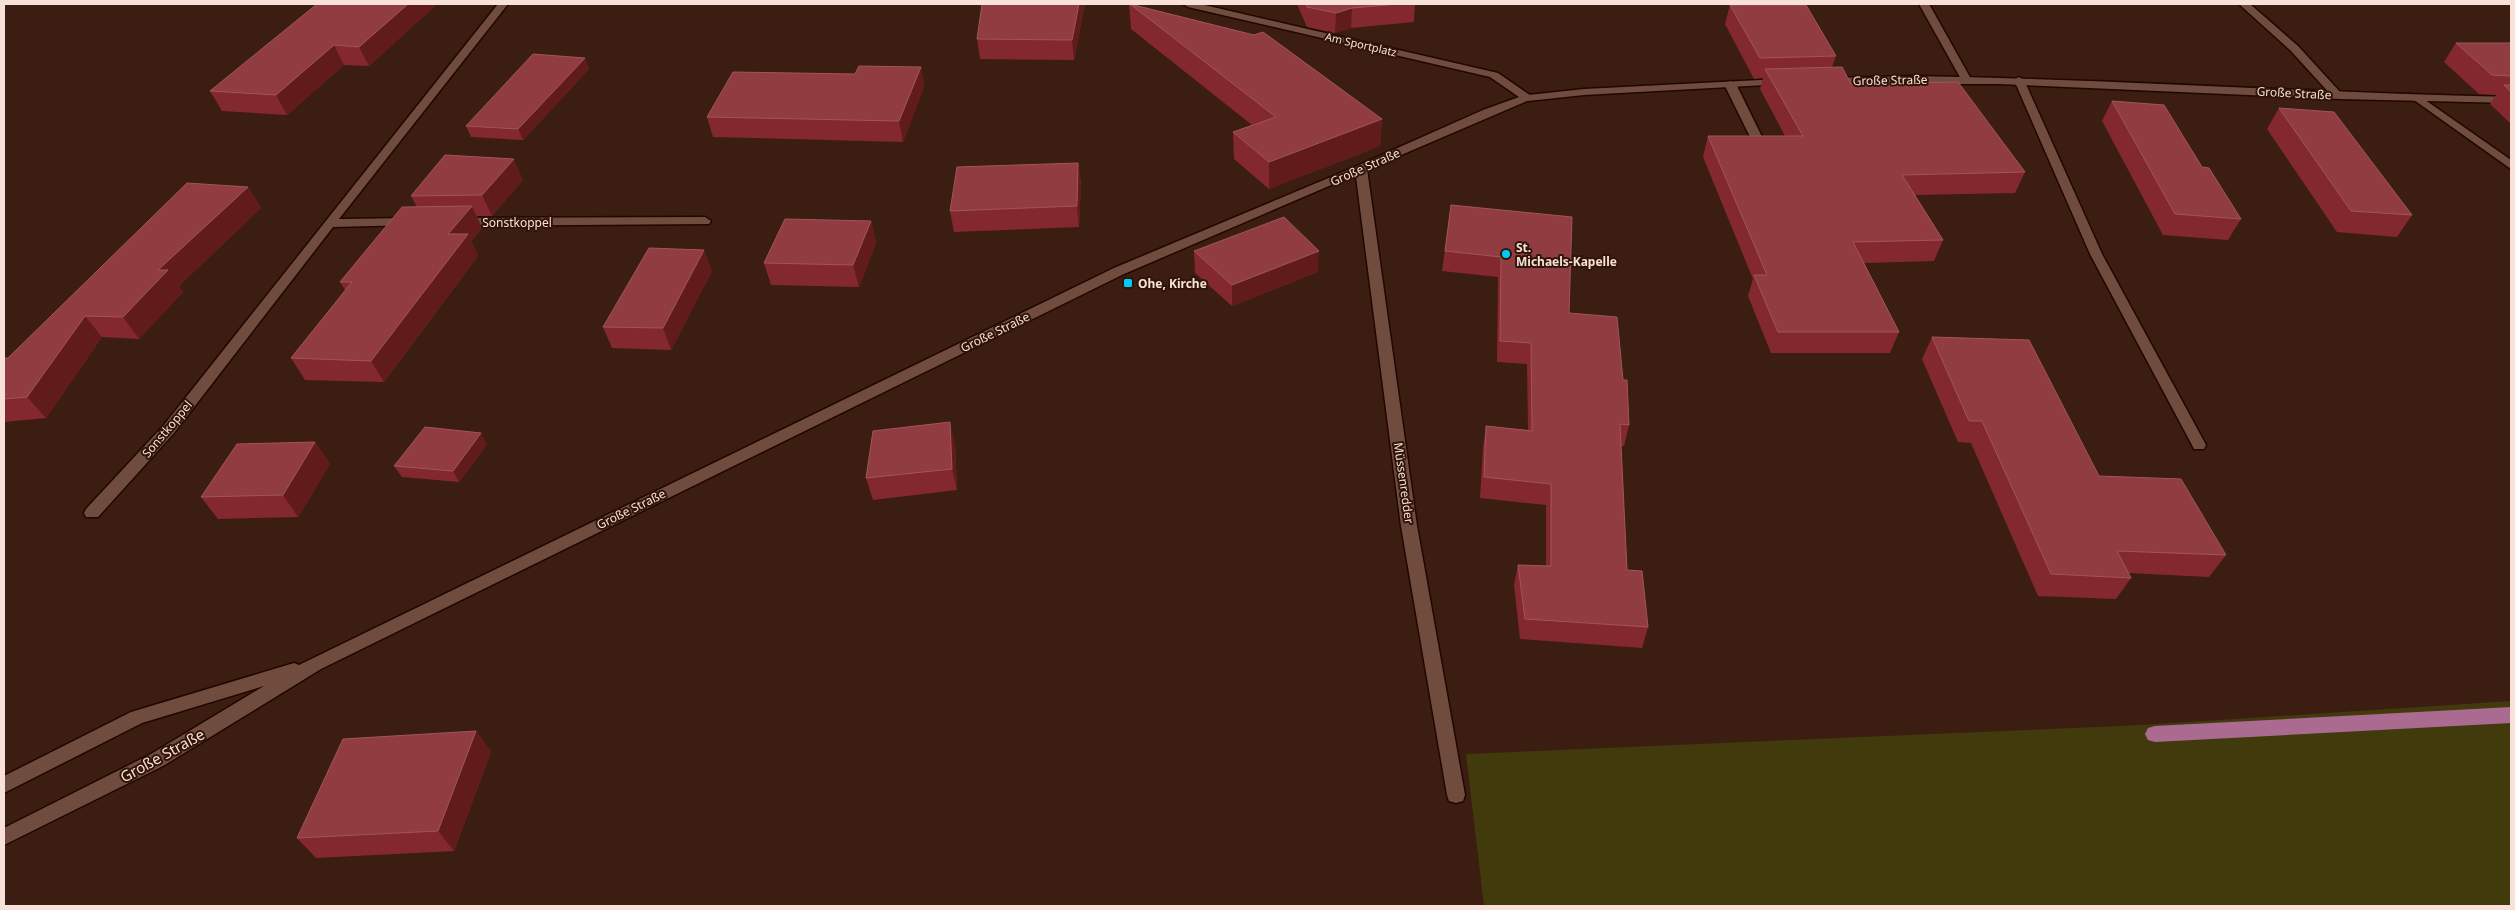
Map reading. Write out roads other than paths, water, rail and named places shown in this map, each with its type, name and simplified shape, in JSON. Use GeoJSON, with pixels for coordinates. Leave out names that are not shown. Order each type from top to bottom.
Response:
{"type":"FeatureCollection","features":[{"type":"Feature","properties":{"kind":"street","name":"Sonstkoppel"},"geometry":{"type":"LineString","coordinates":[[92,514],[169,429],[329,223],[504,4]]}},
{"type":"Feature","properties":{"kind":"street","name":"Am Sportplatz"},"geometry":{"type":"LineString","coordinates":[[1188,4],[1494,75],[1528,98]]}},
{"type":"Feature","properties":{"kind":"street"},"geometry":{"type":"LineString","coordinates":[[1924,4],[1966,79]]}},
{"type":"Feature","properties":{"kind":"street"},"geometry":{"type":"LineString","coordinates":[[2244,4],[2294,48],[2337,95]]}},
{"type":"Feature","properties":{"kind":"street"},"geometry":{"type":"LineString","coordinates":[[2019,80],[2096,254],[2199,445]]}},
{"type":"Feature","properties":{"kind":"street","name":"Große Straße"},"geometry":{"type":"LineString","coordinates":[[1817,81],[2019,80],[2337,95],[2511,100]]}},
{"type":"Feature","properties":{"kind":"street","name":"Große Straße"},"geometry":{"type":"LineString","coordinates":[[4,837],[157,760],[315,664],[1119,271],[1361,169],[1487,112],[1528,98],[1584,92],[1788,82]]}},
{"type":"Feature","properties":{"kind":"street"},"geometry":{"type":"LineString","coordinates":[[1730,84],[1758,143]]}},
{"type":"Feature","properties":{"kind":"street"},"geometry":{"type":"LineString","coordinates":[[2418,98],[2511,165]]}},
{"type":"Feature","properties":{"kind":"street","name":"Müssenredder"},"geometry":{"type":"LineString","coordinates":[[1361,169],[1409,526],[1456,796]]}},
{"type":"Feature","properties":{"kind":"street"},"geometry":{"type":"LineString","coordinates":[[329,223],[428,222]]}},
{"type":"Feature","properties":{"kind":"street","name":"Sonstkoppel"},"geometry":{"type":"LineString","coordinates":[[448,222],[704,222]]}},
{"type":"Feature","properties":{"kind":"street","name":"Große Straße"},"geometry":{"type":"LineString","coordinates":[[4,785],[137,718],[315,664]]}},
{"type":"Feature","properties":{"kind":"waterway"},"geometry":{"type":"LineString","coordinates":[[2155,734],[2511,715]]}},
{"type":"Feature","properties":{"kind":"place","name":"St. Michaels-Kapelle"},"geometry":{"type":"Point","coordinates":[1506,254]}},
{"type":"Feature","properties":{"kind":"place","name":"Ohe, Kirche"},"geometry":{"type":"Point","coordinates":[1128,283]}}]}
